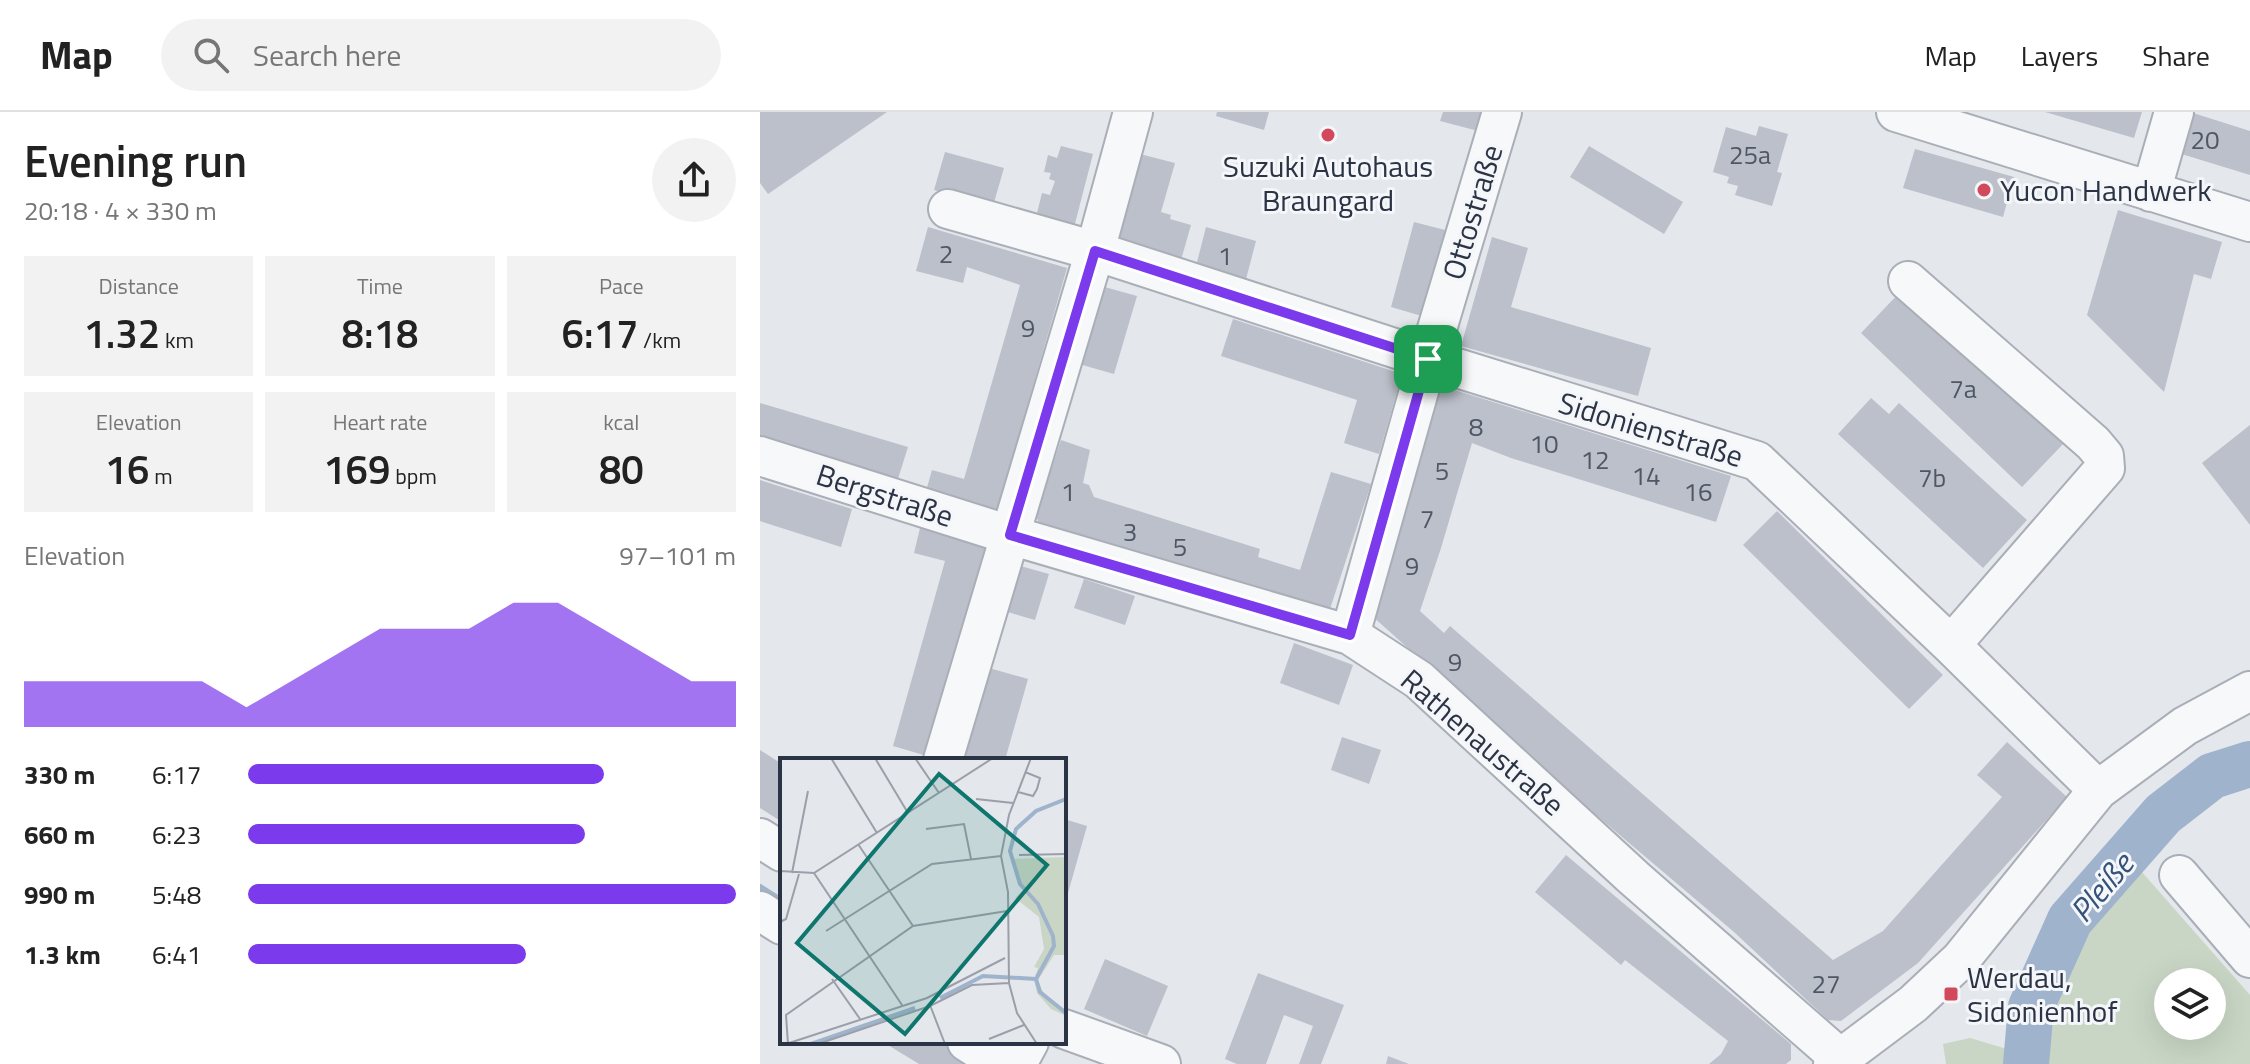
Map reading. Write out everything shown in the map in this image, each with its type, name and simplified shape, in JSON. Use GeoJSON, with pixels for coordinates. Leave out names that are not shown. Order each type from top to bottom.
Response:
{"type":"FeatureCollection","features":[{"type":"Feature","properties":{"kind":"street"},"geometry":{"type":"LineString","coordinates":[[944,758],[1095,251],[1133,112]]}},
{"type":"Feature","properties":{"kind":"street","name":"Ottostraße"},"geometry":{"type":"LineString","coordinates":[[1350,635],[1502,112]]}},
{"type":"Feature","properties":{"kind":"street"},"geometry":{"type":"LineString","coordinates":[[2151,192],[2174,112]]}},
{"type":"Feature","properties":{"kind":"street"},"geometry":{"type":"LineString","coordinates":[[1912,114],[2250,222]]}},
{"type":"Feature","properties":{"kind":"street","name":"Sidonienstraße"},"geometry":{"type":"LineString","coordinates":[[948,209],[1095,251],[1757,461],[2098,790]]}},
{"type":"Feature","properties":{"kind":"street"},"geometry":{"type":"LineString","coordinates":[[1908,281],[2104,456],[2105,468],[1951,645]]}},
{"type":"Feature","properties":{"kind":"street","name":"Bergstraße"},"geometry":{"type":"LineString","coordinates":[[760,456],[1010,535]]}},
{"type":"Feature","properties":{"kind":"street","name":"Rathenaustraße"},"geometry":{"type":"LineString","coordinates":[[1010,535],[1350,635],[1419,680],[1837,1061]]}},
{"type":"Feature","properties":{"kind":"street"},"geometry":{"type":"LineString","coordinates":[[1837,1061],[1913,1004],[1961,959],[2098,790],[2185,726],[2250,691]]}},
{"type":"Feature","properties":{"kind":"street"},"geometry":{"type":"LineString","coordinates":[[760,838],[780,851]]}},
{"type":"Feature","properties":{"kind":"street"},"geometry":{"type":"LineString","coordinates":[[2179,875],[2250,958]]}},
{"type":"Feature","properties":{"kind":"street"},"geometry":{"type":"LineString","coordinates":[[760,911],[780,924]]}},
{"type":"Feature","properties":{"kind":"street"},"geometry":{"type":"LineString","coordinates":[[1066,1030],[1161,1064]]}},
{"type":"Feature","properties":{"kind":"street"},"geometry":{"type":"LineString","coordinates":[[976,1044],[1019,1054]]}},
{"type":"Feature","properties":{"kind":"green space"},"geometry":{"type":"Polygon","coordinates":[[[2127,855],[2250,995],[2250,1064],[1946,1064],[1943,1044],[1970,1038],[2027,1055],[2031,1007],[2070,920],[2127,855]]]}},
{"type":"Feature","properties":{"kind":"building"},"geometry":{"type":"Polygon","coordinates":[[[760,112],[887,112],[768,194],[760,183],[760,112]]]}},
{"type":"Feature","properties":{"kind":"building"},"geometry":{"type":"Polygon","coordinates":[[[1217,112],[1269,112],[1264,130],[1216,116],[1217,112]]]}},
{"type":"Feature","properties":{"kind":"building"},"geometry":{"type":"Polygon","coordinates":[[[1443,112],[1492,112],[1486,133],[1440,121],[1443,112]]]}},
{"type":"Feature","properties":{"kind":"building"},"geometry":{"type":"Polygon","coordinates":[[[2045,112],[2142,112],[2134,138],[2045,112]]]}},
{"type":"Feature","properties":{"kind":"building"},"geometry":{"type":"Polygon","coordinates":[[[2190,112],[2250,131],[2250,175],[2175,152],[2190,112]]]}},
{"type":"Feature","properties":{"kind":"building"},"geometry":{"type":"Polygon","coordinates":[[[1759,126],[1788,134],[1777,172],[1782,173],[1772,206],[1735,195],[1738,186],[1727,183],[1729,177],[1713,172],[1726,127],[1756,136],[1759,126]]]}},
{"type":"Feature","properties":{"kind":"building"},"geometry":{"type":"Polygon","coordinates":[[[1061,146],[1093,154],[1072,235],[1034,225],[1042,193],[1050,195],[1055,181],[1049,179],[1051,173],[1044,172],[1048,155],[1057,158],[1061,146]]]}},
{"type":"Feature","properties":{"kind":"building"},"geometry":{"type":"Polygon","coordinates":[[[1589,146],[1683,202],[1664,234],[1570,177],[1589,146]]]}},
{"type":"Feature","properties":{"kind":"building"},"geometry":{"type":"Polygon","coordinates":[[[1915,149],[2014,177],[2003,217],[1903,188],[1915,149]]]}},
{"type":"Feature","properties":{"kind":"building"},"geometry":{"type":"Polygon","coordinates":[[[945,152],[1004,168],[993,206],[934,190],[945,152]]]}},
{"type":"Feature","properties":{"kind":"building"},"geometry":{"type":"Polygon","coordinates":[[[1140,154],[1175,163],[1161,212],[1171,215],[1170,219],[1191,225],[1181,260],[1117,242],[1140,154]]]}},
{"type":"Feature","properties":{"kind":"building"},"geometry":{"type":"Polygon","coordinates":[[[2118,210],[2222,242],[2211,279],[2194,274],[2164,392],[2087,315],[2118,210]]]}},
{"type":"Feature","properties":{"kind":"building"},"geometry":{"type":"Polygon","coordinates":[[[1414,222],[1449,231],[1425,317],[1391,307],[1414,222]]]}},
{"type":"Feature","properties":{"kind":"building"},"geometry":{"type":"Polygon","coordinates":[[[928,227],[1067,268],[997,511],[926,491],[932,470],[964,479],[1020,285],[967,267],[963,283],[916,271],[928,227]]]}},
{"type":"Feature","properties":{"kind":"building"},"geometry":{"type":"Polygon","coordinates":[[[1206,227],[1256,241],[1245,283],[1195,270],[1206,227]]]}},
{"type":"Feature","properties":{"kind":"building"},"geometry":{"type":"Polygon","coordinates":[[[1492,237],[1528,248],[1511,307],[1651,348],[1638,396],[1461,346],[1492,237]]]}},
{"type":"Feature","properties":{"kind":"building"},"geometry":{"type":"Polygon","coordinates":[[[1101,286],[1137,296],[1114,374],[1079,364],[1101,286]]]}},
{"type":"Feature","properties":{"kind":"building"},"geometry":{"type":"Polygon","coordinates":[[[1903,289],[2064,443],[2022,487],[1861,333],[1903,289]]]}},
{"type":"Feature","properties":{"kind":"building"},"geometry":{"type":"Polygon","coordinates":[[[1233,319],[1402,374],[1379,454],[1344,443],[1357,400],[1221,356],[1233,319]]]}},
{"type":"Feature","properties":{"kind":"building"},"geometry":{"type":"Polygon","coordinates":[[[1442,386],[1731,476],[1716,522],[1472,443],[1420,611],[1444,633],[1450,626],[1833,960],[1883,931],[2002,797],[1977,775],[2007,742],[2067,797],[1918,963],[1841,1021],[1828,1020],[1734,932],[1582,803],[1372,616],[1442,386]]]}},
{"type":"Feature","properties":{"kind":"building"},"geometry":{"type":"Polygon","coordinates":[[[1871,398],[1889,414],[1899,403],[2027,520],[1983,568],[1838,434],[1871,398]]]}},
{"type":"Feature","properties":{"kind":"building"},"geometry":{"type":"Polygon","coordinates":[[[760,403],[908,447],[897,482],[760,441],[760,403]]]}},
{"type":"Feature","properties":{"kind":"building"},"geometry":{"type":"Polygon","coordinates":[[[2250,425],[2250,525],[2202,463],[2250,425]]]}},
{"type":"Feature","properties":{"kind":"building"},"geometry":{"type":"Polygon","coordinates":[[[1061,440],[1090,450],[1083,483],[1089,485],[1094,497],[1260,549],[1258,557],[1300,570],[1331,472],[1371,484],[1329,612],[1040,527],[1036,515],[1061,440]]]}},
{"type":"Feature","properties":{"kind":"building"},"geometry":{"type":"Polygon","coordinates":[[[760,480],[852,509],[841,547],[760,521],[760,480]]]}},
{"type":"Feature","properties":{"kind":"building"},"geometry":{"type":"Polygon","coordinates":[[[1777,511],[1943,675],[1909,709],[1743,545],[1777,511]]]}},
{"type":"Feature","properties":{"kind":"building"},"geometry":{"type":"Polygon","coordinates":[[[921,524],[988,542],[927,756],[893,746],[945,561],[914,553],[921,524]]]}},
{"type":"Feature","properties":{"kind":"building"},"geometry":{"type":"Polygon","coordinates":[[[1017,565],[1049,574],[1035,620],[1004,611],[1017,565]]]}},
{"type":"Feature","properties":{"kind":"building"},"geometry":{"type":"Polygon","coordinates":[[[1084,579],[1135,596],[1125,625],[1074,608],[1084,579]]]}},
{"type":"Feature","properties":{"kind":"building"},"geometry":{"type":"Polygon","coordinates":[[[1294,643],[1353,665],[1339,705],[1280,683],[1294,643]]]}},
{"type":"Feature","properties":{"kind":"building"},"geometry":{"type":"Polygon","coordinates":[[[989,668],[1028,679],[1006,758],[964,758],[989,668]]]}},
{"type":"Feature","properties":{"kind":"building"},"geometry":{"type":"Polygon","coordinates":[[[1342,737],[1381,750],[1369,784],[1331,770],[1342,737]]]}},
{"type":"Feature","properties":{"kind":"building"},"geometry":{"type":"Polygon","coordinates":[[[760,750],[780,763],[780,821],[760,808],[760,750]]]}},
{"type":"Feature","properties":{"kind":"building"},"geometry":{"type":"Polygon","coordinates":[[[1066,820],[1087,826],[1066,892],[1066,820]]]}},
{"type":"Feature","properties":{"kind":"building"},"geometry":{"type":"Polygon","coordinates":[[[1566,855],[1791,1044],[1791,1060],[1786,1064],[1709,1064],[1721,1054],[1728,1041],[1625,960],[1621,965],[1535,892],[1566,855]]]}},
{"type":"Feature","properties":{"kind":"building"},"geometry":{"type":"Polygon","coordinates":[[[1105,959],[1168,986],[1147,1036],[1084,1009],[1105,959]]]}},
{"type":"Feature","properties":{"kind":"building"},"geometry":{"type":"Polygon","coordinates":[[[1258,973],[1344,1005],[1321,1064],[1299,1064],[1313,1026],[1284,1015],[1266,1064],[1237,1064],[1225,1059],[1258,973]]]}},
{"type":"Feature","properties":{"kind":"building"},"geometry":{"type":"Polygon","coordinates":[[[886,1044],[953,1044],[969,1064],[919,1064],[886,1044]]]}},
{"type":"Feature","properties":{"kind":"building"},"geometry":{"type":"Polygon","coordinates":[[[1388,1056],[1409,1064],[1386,1064],[1388,1056]]]}},
{"type":"Feature","properties":{"kind":"waterway","name":"Pleiße"},"geometry":{"type":"LineString","coordinates":[[2026,1064],[2031,1007],[2070,920],[2163,814],[2212,776],[2250,764]]}},
{"type":"Feature","properties":{"kind":"waterway"},"geometry":{"type":"LineString","coordinates":[[760,888],[780,901]]}},
{"type":"Feature","properties":{"kind":"place","name":"Suzuki Autohaus Braungard"},"geometry":{"type":"Point","coordinates":[1328,135]}},
{"type":"Feature","properties":{"kind":"place","name":"Yucon Handwerk"},"geometry":{"type":"Point","coordinates":[1984,190]}},
{"type":"Feature","properties":{"kind":"place","name":"Werdau, Sidonienhof"},"geometry":{"type":"Point","coordinates":[1951,994]}},
{"type":"Feature","properties":{"kind":"route"},"geometry":{"type":"LineString","coordinates":[[1095,251],[1428,359],[1350,635],[1010,535],[1095,251]]}}]}
